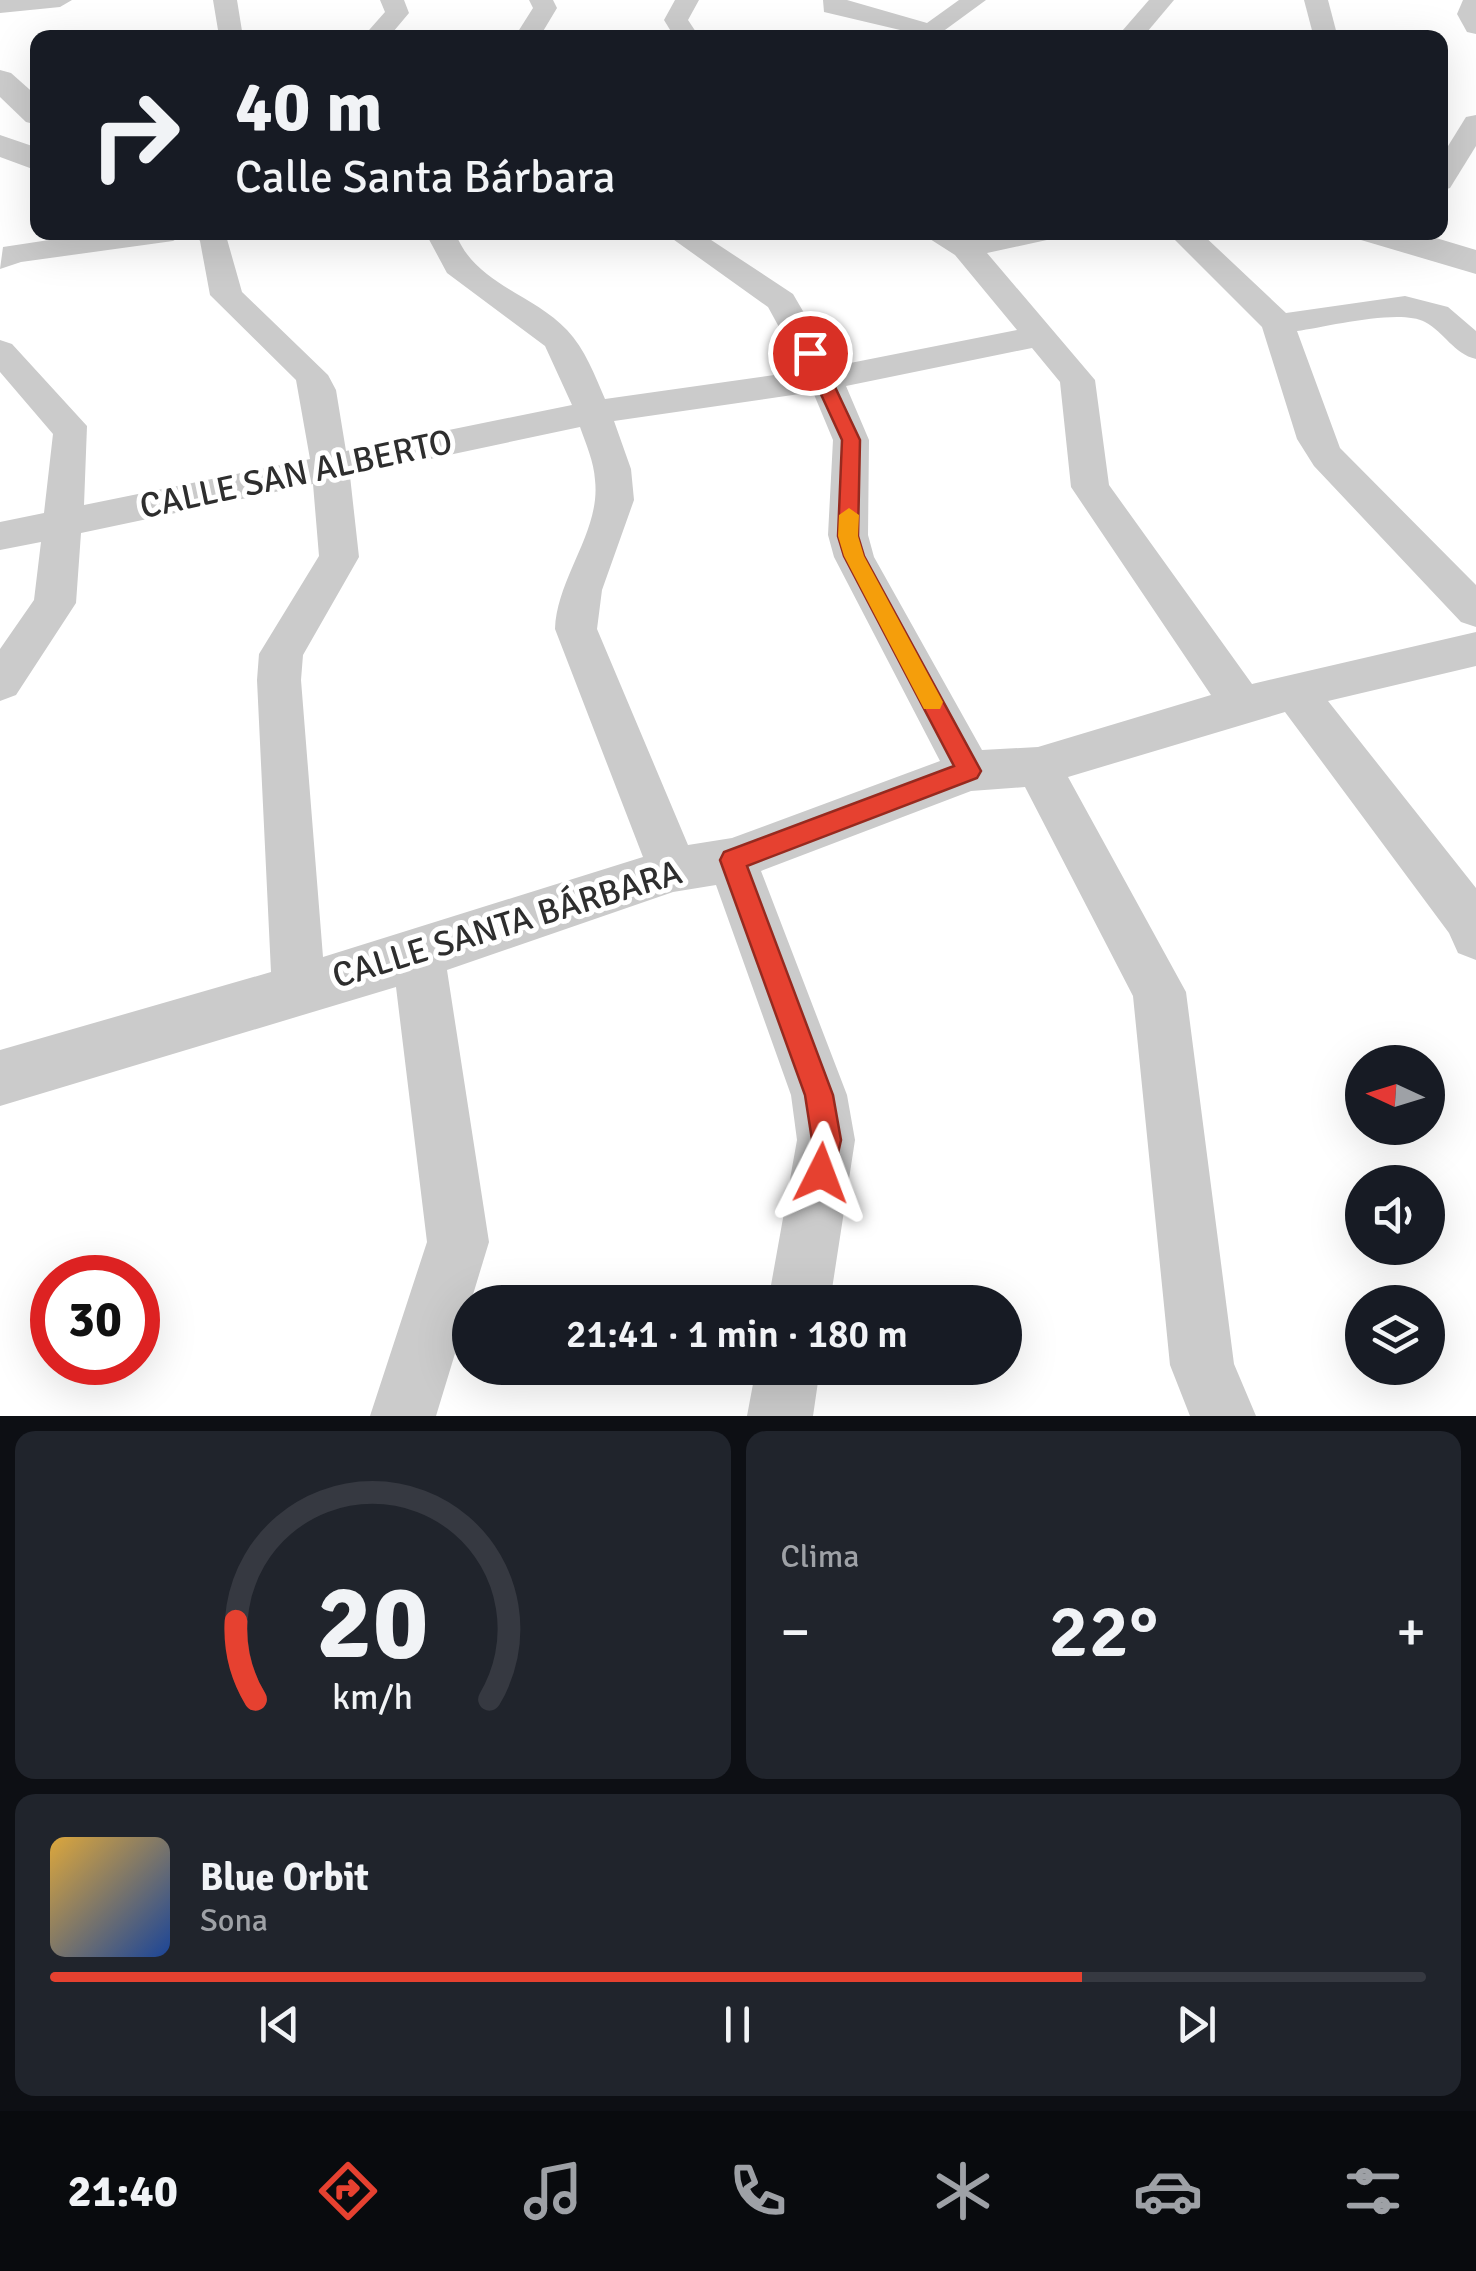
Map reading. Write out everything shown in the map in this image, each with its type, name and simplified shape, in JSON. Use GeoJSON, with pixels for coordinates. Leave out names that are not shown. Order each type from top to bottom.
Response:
{"type":"FeatureCollection","features":[{"type":"Feature","properties":{"kind":"street"},"geometry":{"type":"LineString","coordinates":[[0,6],[60,0]]}},
{"type":"Feature","properties":{"kind":"street"},"geometry":{"type":"LineString","coordinates":[[225,0],[230,30]]}},
{"type":"Feature","properties":{"kind":"street"},"geometry":{"type":"LineString","coordinates":[[381,30],[397,13],[392,0]]}},
{"type":"Feature","properties":{"kind":"street"},"geometry":{"type":"LineString","coordinates":[[531,30],[545,8],[541,0]]}},
{"type":"Feature","properties":{"kind":"street"},"geometry":{"type":"LineString","coordinates":[[683,30],[676,20],[688,0]]}},
{"type":"Feature","properties":{"kind":"street"},"geometry":{"type":"LineString","coordinates":[[932,30],[974,0]]}},
{"type":"Feature","properties":{"kind":"street"},"geometry":{"type":"LineString","coordinates":[[1135,30],[1162,0]]}},
{"type":"Feature","properties":{"kind":"street"},"geometry":{"type":"LineString","coordinates":[[1316,0],[1324,30]]}},
{"type":"Feature","properties":{"kind":"street"},"geometry":{"type":"LineString","coordinates":[[1475,0],[1469,14],[1476,27]]}},
{"type":"Feature","properties":{"kind":"street"},"geometry":{"type":"LineString","coordinates":[[834,3],[928,30]]}},
{"type":"Feature","properties":{"kind":"street"},"geometry":{"type":"LineString","coordinates":[[0,80],[30,108]]}},
{"type":"Feature","properties":{"kind":"street"},"geometry":{"type":"LineString","coordinates":[[1448,169],[1476,123]]}},
{"type":"Feature","properties":{"kind":"street"},"geometry":{"type":"LineString","coordinates":[[0,145],[30,158]]}},
{"type":"Feature","properties":{"kind":"street"},"geometry":{"type":"LineString","coordinates":[[1448,222],[1476,231]]}},
{"type":"Feature","properties":{"kind":"street"},"geometry":{"type":"LineString","coordinates":[[0,260],[14,254],[115,240]]}},
{"type":"Feature","properties":{"kind":"street"},"geometry":{"type":"LineString","coordinates":[[213,240],[226,295],[312,375],[318,390],[341,543],[339,556],[281,654],[279,680],[299,988]]}},
{"type":"Feature","properties":{"kind":"street"},"geometry":{"type":"LineString","coordinates":[[442,240],[448,259],[555,337],[592,413],[615,480],[613,504],[574,603],[576,628],[673,870]]}},
{"type":"Feature","properties":{"kind":"street"},"geometry":{"type":"LineString","coordinates":[[690,240],[781,302],[825,379],[851,440],[848,536],[854,556],[969,771]]}},
{"type":"Feature","properties":{"kind":"street"},"geometry":{"type":"LineString","coordinates":[[950,240],[1077,380],[1082,395],[1083,465],[1090,487],[1242,704]]}},
{"type":"Feature","properties":{"kind":"street"},"geometry":{"type":"LineString","coordinates":[[1190,240],[1278,324],[1321,448],[1476,610]]}},
{"type":"Feature","properties":{"kind":"street"},"geometry":{"type":"LineString","coordinates":[[1401,240],[1476,262]]}},
{"type":"Feature","properties":{"kind":"street"},"geometry":{"type":"LineString","coordinates":[[1278,324],[1405,306],[1436,314],[1476,349]]}},
{"type":"Feature","properties":{"kind":"street","name":"CALLE SAN ALBERTO"},"geometry":{"type":"LineString","coordinates":[[0,536],[592,413],[825,379],[1040,336]]}},
{"type":"Feature","properties":{"kind":"street"},"geometry":{"type":"LineString","coordinates":[[0,351],[70,426],[55,604],[0,682]]}},
{"type":"Feature","properties":{"kind":"street","name":"CALLE SANTA BÁRBARA"},"geometry":{"type":"LineString","coordinates":[[0,1078],[418,955],[673,870],[732,860],[969,771],[1038,767],[1242,704],[1476,649]]}},
{"type":"Feature","properties":{"kind":"street"},"geometry":{"type":"LineString","coordinates":[[1295,692],[1469,920],[1476,936]]}},
{"type":"Feature","properties":{"kind":"street"},"geometry":{"type":"LineString","coordinates":[[1038,767],[1159,992],[1202,1365],[1222,1416]]}},
{"type":"Feature","properties":{"kind":"street"},"geometry":{"type":"LineString","coordinates":[[732,860],[819,1095],[826,1140],[802,1285]]}},
{"type":"Feature","properties":{"kind":"street"},"geometry":{"type":"LineString","coordinates":[[404,1416],[458,1242],[418,955]]}},
{"type":"Feature","properties":{"kind":"street"},"geometry":{"type":"LineString","coordinates":[[780,1416],[785,1385]]}},
{"type":"Feature","properties":{"kind":"slow traffic"},"geometry":{"type":"LineString","coordinates":[[849,515],[848,536],[854,556],[932,702]]}},
{"type":"Feature","properties":{"kind":"route"},"geometry":{"type":"LineString","coordinates":[[810,353],[851,440],[848,536],[854,556],[969,771],[732,860],[819,1095],[826,1140],[821,1173]]}}]}
